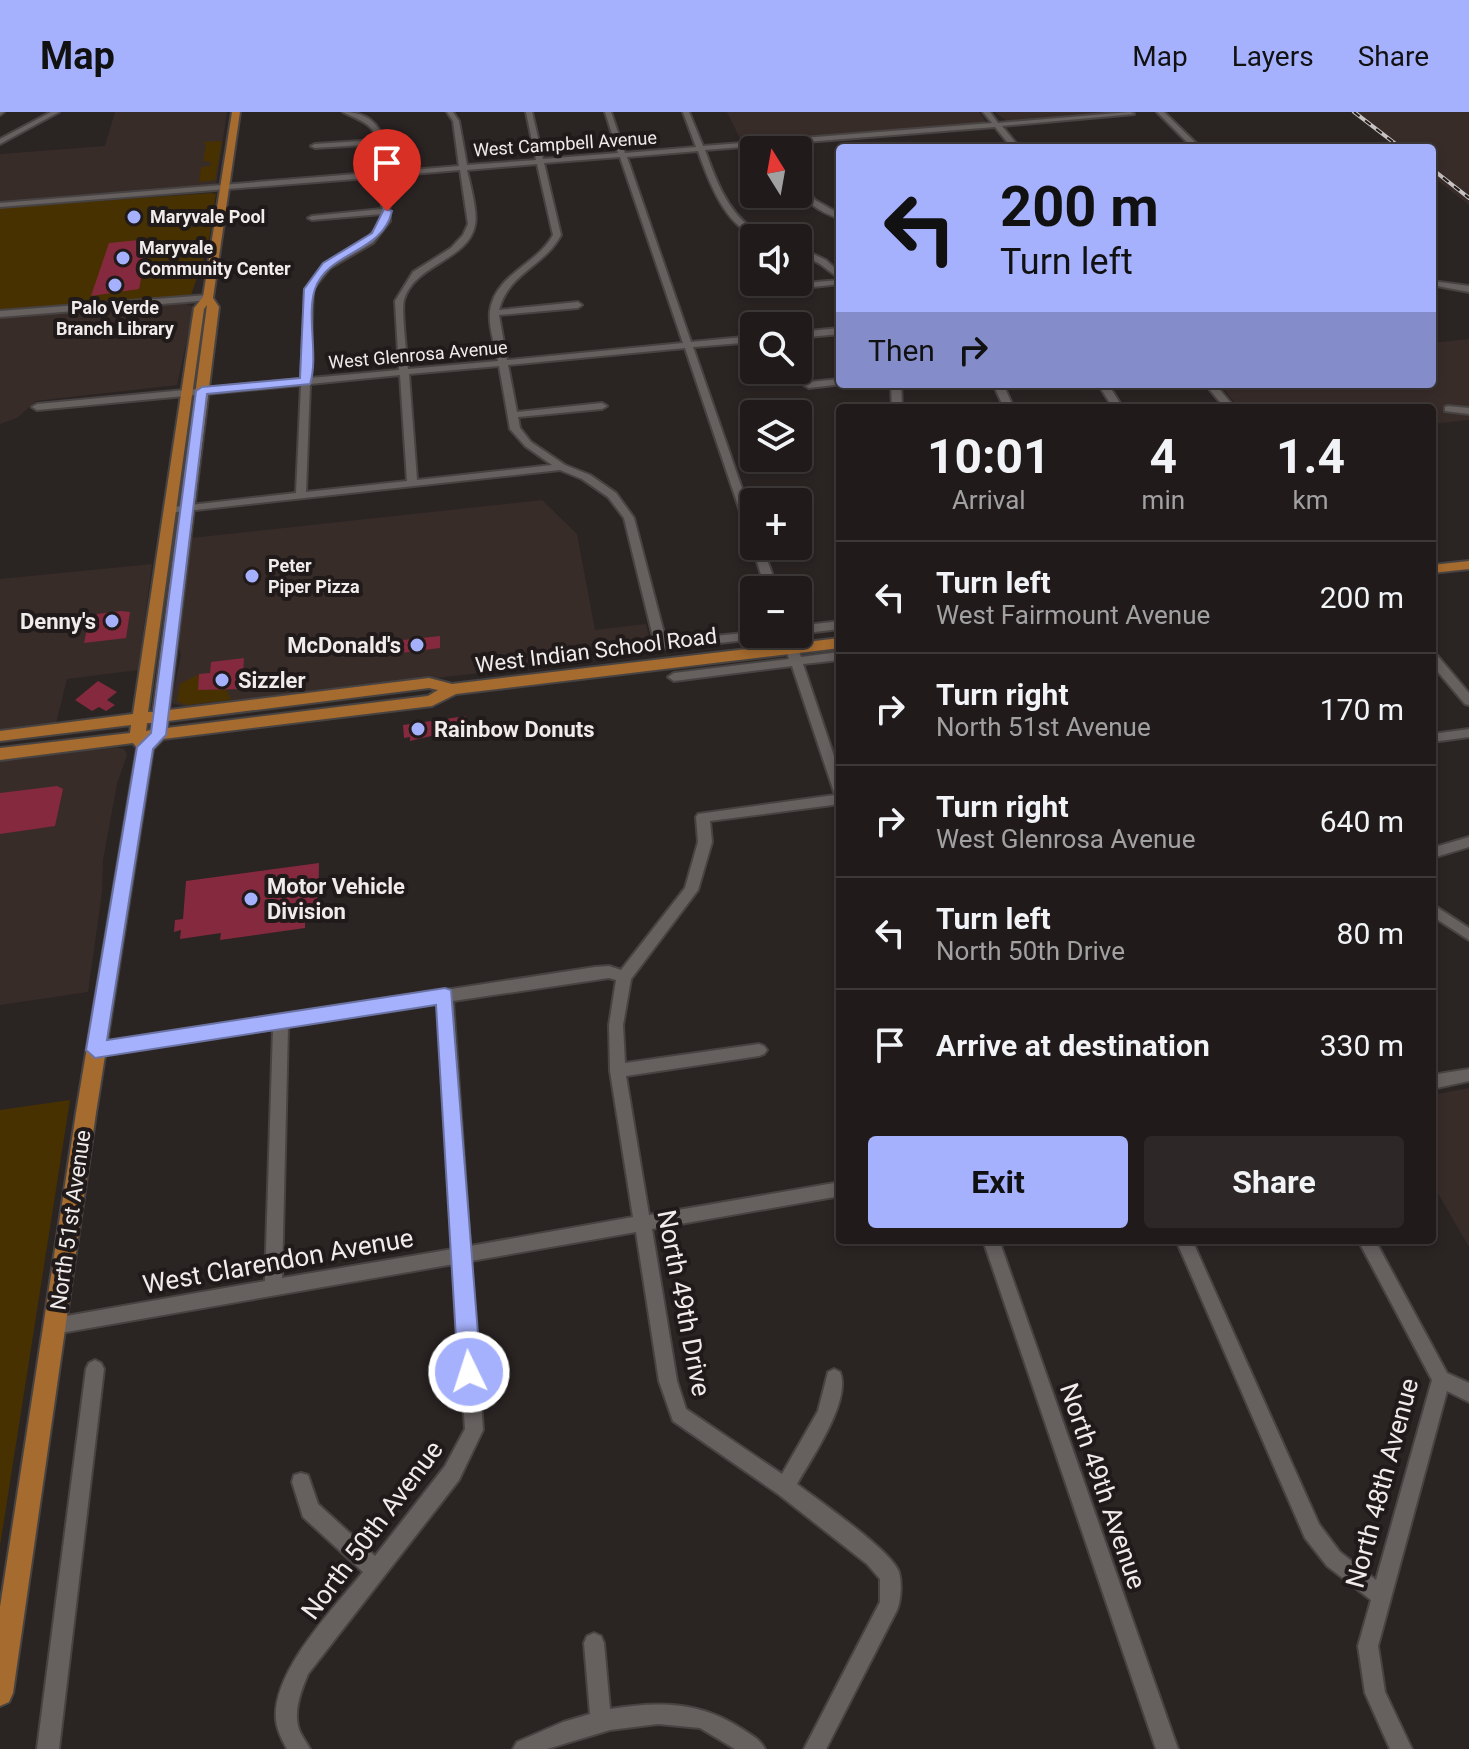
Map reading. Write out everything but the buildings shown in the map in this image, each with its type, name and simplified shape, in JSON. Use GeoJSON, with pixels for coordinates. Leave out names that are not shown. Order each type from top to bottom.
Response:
{"type":"FeatureCollection","features":[{"type":"Feature","properties":{"kind":"main road","name":"North 51st Avenue"},"geometry":{"type":"LineString","coordinates":[[147,740],[140,719],[168,510],[199,308],[208,298],[236,112]]}},
{"type":"Feature","properties":{"kind":"main road","name":"North 51st Avenue"},"geometry":{"type":"LineString","coordinates":[[0,1693],[95,1050],[147,740],[160,716],[214,307],[208,298]]}},
{"type":"Feature","properties":{"kind":"main road"},"geometry":{"type":"LineString","coordinates":[[1436,569],[1469,565]]}},
{"type":"Feature","properties":{"kind":"main road","name":"West Indian School Road"},"geometry":{"type":"LineString","coordinates":[[812,646],[836,643]]}},
{"type":"Feature","properties":{"kind":"main road","name":"West Indian School Road"},"geometry":{"type":"LineString","coordinates":[[0,736],[429,683],[452,689],[792,648]]}},
{"type":"Feature","properties":{"kind":"main road","name":"West Indian School Road"},"geometry":{"type":"LineString","coordinates":[[0,754],[147,740],[432,701],[452,689]]}},
{"type":"Feature","properties":{"kind":"street"},"geometry":{"type":"LineString","coordinates":[[2,133],[44,112]]}},
{"type":"Feature","properties":{"kind":"street"},"geometry":{"type":"LineString","coordinates":[[0,142],[56,112]]}},
{"type":"Feature","properties":{"kind":"street"},"geometry":{"type":"LineString","coordinates":[[301,496],[309,289],[327,266],[375,235],[384,224],[387,211],[382,142],[375,126],[346,112]]}},
{"type":"Feature","properties":{"kind":"street"},"geometry":{"type":"LineString","coordinates":[[412,484],[399,301],[416,274],[467,236],[471,209],[456,121],[450,112]]}},
{"type":"Feature","properties":{"kind":"street"},"geometry":{"type":"LineString","coordinates":[[529,112],[557,235],[540,258],[508,279],[496,299],[494,313],[515,429],[528,444],[561,467]]}},
{"type":"Feature","properties":{"kind":"street"},"geometry":{"type":"LineString","coordinates":[[608,112],[740,496]]}},
{"type":"Feature","properties":{"kind":"street"},"geometry":{"type":"LineString","coordinates":[[686,112],[725,204],[740,226]]}},
{"type":"Feature","properties":{"kind":"street"},"geometry":{"type":"LineString","coordinates":[[986,112],[1013,144]]}},
{"type":"Feature","properties":{"kind":"street"},"geometry":{"type":"LineString","coordinates":[[1160,112],[1193,144]]}},
{"type":"Feature","properties":{"kind":"street","name":"West Campbell Avenue"},"geometry":{"type":"LineString","coordinates":[[812,143],[1131,114]]}},
{"type":"Feature","properties":{"kind":"street"},"geometry":{"type":"LineString","coordinates":[[853,138],[857,144]]}},
{"type":"Feature","properties":{"kind":"street"},"geometry":{"type":"LineString","coordinates":[[315,146],[382,142]]}},
{"type":"Feature","properties":{"kind":"street","name":"West Campbell Avenue"},"geometry":{"type":"LineString","coordinates":[[0,205],[740,149]]}},
{"type":"Feature","properties":{"kind":"street"},"geometry":{"type":"LineString","coordinates":[[812,202],[836,215]]}},
{"type":"Feature","properties":{"kind":"street"},"geometry":{"type":"LineString","coordinates":[[312,218],[387,211]]}},
{"type":"Feature","properties":{"kind":"street"},"geometry":{"type":"LineString","coordinates":[[812,256],[823,262],[836,276]]}},
{"type":"Feature","properties":{"kind":"street"},"geometry":{"type":"LineString","coordinates":[[812,283],[836,280]]}},
{"type":"Feature","properties":{"kind":"street"},"geometry":{"type":"LineString","coordinates":[[1436,284],[1469,289]]}},
{"type":"Feature","properties":{"kind":"street"},"geometry":{"type":"LineString","coordinates":[[0,314],[208,298]]}},
{"type":"Feature","properties":{"kind":"street"},"geometry":{"type":"LineString","coordinates":[[494,313],[578,305]]}},
{"type":"Feature","properties":{"kind":"street"},"geometry":{"type":"LineString","coordinates":[[812,334],[836,331]]}},
{"type":"Feature","properties":{"kind":"street","name":"West Glenrosa Avenue"},"geometry":{"type":"LineString","coordinates":[[37,407],[740,340]]}},
{"type":"Feature","properties":{"kind":"street"},"geometry":{"type":"LineString","coordinates":[[809,385],[836,382]]}},
{"type":"Feature","properties":{"kind":"street"},"geometry":{"type":"LineString","coordinates":[[1213,388],[1227,404]]}},
{"type":"Feature","properties":{"kind":"street"},"geometry":{"type":"LineString","coordinates":[[511,415],[602,406]]}},
{"type":"Feature","properties":{"kind":"street"},"geometry":{"type":"LineString","coordinates":[[1448,409],[1469,411]]}},
{"type":"Feature","properties":{"kind":"street"},"geometry":{"type":"LineString","coordinates":[[168,510],[561,467]]}},
{"type":"Feature","properties":{"kind":"street","name":"West Indian School Road"},"geometry":{"type":"LineString","coordinates":[[561,467],[586,477],[612,495],[629,518],[661,645],[740,637]]}},
{"type":"Feature","properties":{"kind":"street"},"geometry":{"type":"LineString","coordinates":[[812,628],[836,625]]}},
{"type":"Feature","properties":{"kind":"street"},"geometry":{"type":"LineString","coordinates":[[792,648],[836,784]]}},
{"type":"Feature","properties":{"kind":"street","name":"West Indian School Road"},"geometry":{"type":"LineString","coordinates":[[674,677],[792,648],[836,655]]}},
{"type":"Feature","properties":{"kind":"street"},"geometry":{"type":"LineString","coordinates":[[1436,662],[1469,701]]}},
{"type":"Feature","properties":{"kind":"street"},"geometry":{"type":"LineString","coordinates":[[1436,737],[1469,733]]}},
{"type":"Feature","properties":{"kind":"street","name":"North 49th Drive"},"geometry":{"type":"LineString","coordinates":[[815,1749],[890,1603],[890,1575],[874,1557],[785,1487],[679,1415],[668,1381],[641,1221],[618,1071],[616,1025],[624,977],[691,890],[705,842],[703,817],[836,797]]}},
{"type":"Feature","properties":{"kind":"street"},"geometry":{"type":"LineString","coordinates":[[1436,852],[1469,842]]}},
{"type":"Feature","properties":{"kind":"street"},"geometry":{"type":"LineString","coordinates":[[1436,912],[1469,935]]}},
{"type":"Feature","properties":{"kind":"street"},"geometry":{"type":"LineString","coordinates":[[95,1050],[595,973],[609,972],[624,977]]}},
{"type":"Feature","properties":{"kind":"street","name":"North 50th Avenue"},"geometry":{"type":"LineString","coordinates":[[299,1749],[287,1732],[287,1699],[301,1667],[452,1473],[474,1430],[460,1257],[445,996]]}},
{"type":"Feature","properties":{"kind":"street"},"geometry":{"type":"LineString","coordinates":[[273,1289],[281,1021]]}},
{"type":"Feature","properties":{"kind":"street"},"geometry":{"type":"LineString","coordinates":[[618,1071],[759,1050]]}},
{"type":"Feature","properties":{"kind":"street"},"geometry":{"type":"LineString","coordinates":[[1436,1081],[1469,1075]]}},
{"type":"Feature","properties":{"kind":"street","name":"West Clarendon Avenue"},"geometry":{"type":"LineString","coordinates":[[55,1326],[460,1257],[641,1221],[836,1190]]}},
{"type":"Feature","properties":{"kind":"street","name":"North 49th Avenue"},"geometry":{"type":"LineString","coordinates":[[992,1244],[1167,1749]]}},
{"type":"Feature","properties":{"kind":"street"},"geometry":{"type":"LineString","coordinates":[[1186,1244],[1312,1531],[1323,1550],[1346,1572],[1380,1594]]}},
{"type":"Feature","properties":{"kind":"street","name":"North 48th Avenue"},"geometry":{"type":"LineString","coordinates":[[1368,1244],[1441,1379],[1368,1646],[1375,1693],[1401,1749]]}},
{"type":"Feature","properties":{"kind":"street"},"geometry":{"type":"LineString","coordinates":[[48,1749],[95,1369]]}},
{"type":"Feature","properties":{"kind":"street"},"geometry":{"type":"LineString","coordinates":[[785,1487],[827,1414],[834,1378]]}},
{"type":"Feature","properties":{"kind":"street"},"geometry":{"type":"LineString","coordinates":[[1441,1379],[1469,1393]]}},
{"type":"Feature","properties":{"kind":"street"},"geometry":{"type":"LineString","coordinates":[[301,1482],[310,1510],[375,1570]]}},
{"type":"Feature","properties":{"kind":"street"},"geometry":{"type":"LineString","coordinates":[[594,1643],[601,1723]]}},
{"type":"Feature","properties":{"kind":"street"},"geometry":{"type":"LineString","coordinates":[[524,1749],[556,1735],[601,1723],[642,1715],[678,1714],[714,1724],[754,1749]]}},
{"type":"Feature","properties":{"kind":"shaded area"},"geometry":{"type":"Polygon","coordinates":[[[115,112],[227,112],[216,185],[0,203],[0,154],[105,146],[115,112]]]}},
{"type":"Feature","properties":{"kind":"shaded area"},"geometry":{"type":"Polygon","coordinates":[[[727,112],[979,112],[988,124],[812,138],[740,138],[727,112]]]}},
{"type":"Feature","properties":{"kind":"shaded area"},"geometry":{"type":"Polygon","coordinates":[[[995,112],[1120,112],[1009,123],[995,112]]]}},
{"type":"Feature","properties":{"kind":"shaded area"},"geometry":{"type":"Polygon","coordinates":[[[1350,112],[1469,112],[1469,205],[1436,179],[1436,144],[1391,144],[1350,112]]]}},
{"type":"Feature","properties":{"kind":"shaded area"},"geometry":{"type":"Polygon","coordinates":[[[222,141],[215,180],[199,182],[201,167],[210,166],[211,162],[203,161],[206,144],[203,142],[222,141]]]}},
{"type":"Feature","properties":{"kind":"shaded area"},"geometry":{"type":"Polygon","coordinates":[[[216,194],[208,247],[191,295],[0,311],[0,208],[216,194]]]}},
{"type":"Feature","properties":{"kind":"shaded area"},"geometry":{"type":"Polygon","coordinates":[[[184,303],[194,307],[177,385],[36,401],[17,418],[0,424],[0,317],[184,303]]]}},
{"type":"Feature","properties":{"kind":"shaded area"},"geometry":{"type":"Polygon","coordinates":[[[1469,339],[1469,420],[1436,424],[1436,404],[1236,404],[1222,388],[1436,388],[1436,343],[1469,339]]]}},
{"type":"Feature","properties":{"kind":"shaded area"},"geometry":{"type":"Polygon","coordinates":[[[542,500],[577,534],[595,630],[646,624],[653,653],[187,707],[171,703],[181,655],[177,642],[191,538],[542,500]]]}},
{"type":"Feature","properties":{"kind":"shaded area"},"geometry":{"type":"Polygon","coordinates":[[[152,564],[138,670],[67,679],[56,723],[0,730],[0,579],[152,564]]]}},
{"type":"Feature","properties":{"kind":"shaded area"},"geometry":{"type":"Polygon","coordinates":[[[199,674],[198,690],[226,689],[231,700],[186,705],[177,701],[180,684],[199,674]]]}},
{"type":"Feature","properties":{"kind":"shaded area"},"geometry":{"type":"Polygon","coordinates":[[[114,747],[124,749],[127,755],[117,784],[103,860],[102,892],[88,992],[0,1005],[0,761],[114,747]]]}},
{"type":"Feature","properties":{"kind":"shaded area"},"geometry":{"type":"Polygon","coordinates":[[[1469,1088],[1469,1247],[1436,1190],[1436,1094],[1469,1088]]]}},
{"type":"Feature","properties":{"kind":"shaded area"},"geometry":{"type":"Polygon","coordinates":[[[70,1100],[0,1546],[0,1110],[70,1100]]]}},
{"type":"Feature","properties":{"kind":"railway"},"geometry":{"type":"LineString","coordinates":[[1354,112],[1396,144]]}},
{"type":"Feature","properties":{"kind":"railway"},"geometry":{"type":"LineString","coordinates":[[1436,172],[1469,198]]}},
{"type":"Feature","properties":{"kind":"place","name":"Maryvale Pool"},"geometry":{"type":"Point","coordinates":[134,217]}},
{"type":"Feature","properties":{"kind":"place","name":"Maryvale Community Center"},"geometry":{"type":"Point","coordinates":[123,258]}},
{"type":"Feature","properties":{"kind":"place","name":"Palo Verde Branch Library"},"geometry":{"type":"Point","coordinates":[115,285]}},
{"type":"Feature","properties":{"kind":"place","name":"Peter Piper Pizza"},"geometry":{"type":"Point","coordinates":[252,576]}},
{"type":"Feature","properties":{"kind":"place","name":"Denny's"},"geometry":{"type":"Point","coordinates":[112,621]}},
{"type":"Feature","properties":{"kind":"place","name":"McDonald's"},"geometry":{"type":"Point","coordinates":[417,645]}},
{"type":"Feature","properties":{"kind":"place","name":"Sizzler"},"geometry":{"type":"Point","coordinates":[222,680]}},
{"type":"Feature","properties":{"kind":"place","name":"Rainbow Donuts"},"geometry":{"type":"Point","coordinates":[418,729]}},
{"type":"Feature","properties":{"kind":"place","name":"Motor Vehicle Division"},"geometry":{"type":"Point","coordinates":[251,899]}},
{"type":"Feature","properties":{"kind":"route"},"geometry":{"type":"LineString","coordinates":[[387,211],[379,232],[327,266],[309,289],[306,381],[202,391],[158,735],[145,747],[95,1050],[445,996],[469,1372]]}}]}
